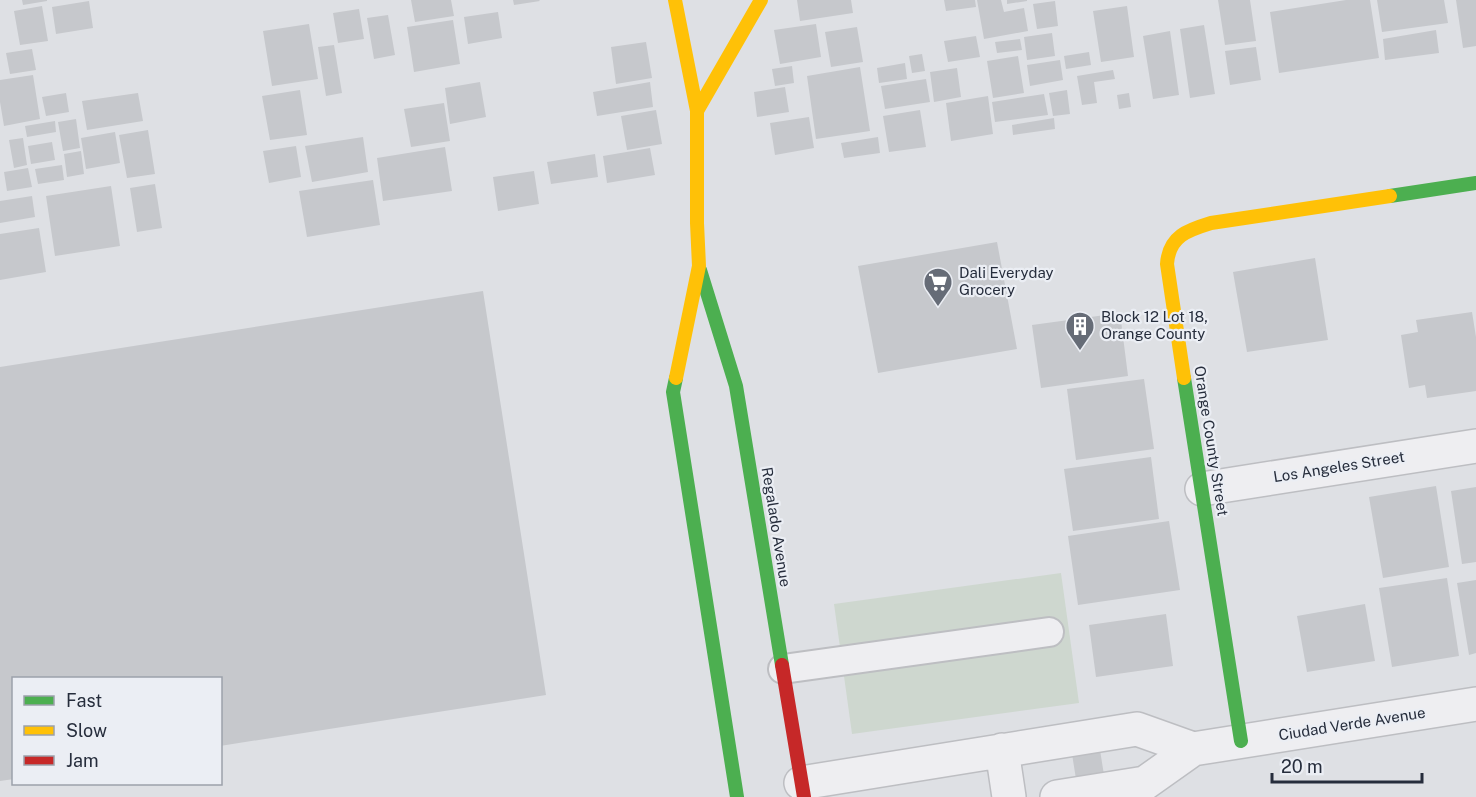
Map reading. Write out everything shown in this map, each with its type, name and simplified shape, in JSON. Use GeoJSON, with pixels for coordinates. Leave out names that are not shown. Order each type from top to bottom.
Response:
{"type":"FeatureCollection","features":[{"type":"Feature","properties":{"kind":"main road","name":"Regalado Avenue"},"geometry":{"type":"LineString","coordinates":[[675,0],[697,111],[699,266],[673,392],[737,797]]}},
{"type":"Feature","properties":{"kind":"main road","name":"Regalado Avenue"},"geometry":{"type":"LineString","coordinates":[[697,111],[761,0]]}},
{"type":"Feature","properties":{"kind":"main road","name":"Orange County Street"},"geometry":{"type":"LineString","coordinates":[[1241,741],[1167,260],[1172,243],[1189,230],[1211,223],[1476,183]]}},
{"type":"Feature","properties":{"kind":"main road","name":"Regalado Avenue"},"geometry":{"type":"LineString","coordinates":[[699,266],[736,386],[802,790]]}},
{"type":"Feature","properties":{"kind":"street","name":"Los Angeles Street"},"geometry":{"type":"LineString","coordinates":[[1202,489],[1476,446]]}},
{"type":"Feature","properties":{"kind":"street","name":"Ciudad Verde Avenue"},"geometry":{"type":"LineString","coordinates":[[1057,797],[1145,783],[1193,749],[1476,704]]}},
{"type":"Feature","properties":{"kind":"street","name":"Ciudad Verde Avenue"},"geometry":{"type":"LineString","coordinates":[[802,790],[1002,750],[1137,729],[1193,749]]}},
{"type":"Feature","properties":{"kind":"street"},"geometry":{"type":"LineString","coordinates":[[1002,750],[1010,797]]}},
{"type":"Feature","properties":{"kind":"lane"},"geometry":{"type":"LineString","coordinates":[[783,669],[1050,632]]}},
{"type":"Feature","properties":{"kind":"shaded area"},"geometry":{"type":"Polygon","coordinates":[[[1061,573],[1079,703],[852,734],[834,604],[1061,573]]]}},
{"type":"Feature","properties":{"kind":"building"},"geometry":{"type":"Polygon","coordinates":[[[22,0],[47,0],[47,1],[23,5],[22,0]]]}},
{"type":"Feature","properties":{"kind":"building"},"geometry":{"type":"Polygon","coordinates":[[[411,0],[451,0],[454,16],[415,22],[411,0]]]}},
{"type":"Feature","properties":{"kind":"building"},"geometry":{"type":"Polygon","coordinates":[[[513,0],[539,0],[540,1],[514,5],[513,0]]]}},
{"type":"Feature","properties":{"kind":"building"},"geometry":{"type":"Polygon","coordinates":[[[797,0],[851,0],[853,13],[800,21],[797,0]]]}},
{"type":"Feature","properties":{"kind":"building"},"geometry":{"type":"Polygon","coordinates":[[[944,0],[975,0],[976,7],[946,11],[944,0]]]}},
{"type":"Feature","properties":{"kind":"building"},"geometry":{"type":"Polygon","coordinates":[[[977,0],[1001,0],[1004,12],[1024,8],[1028,31],[984,39],[977,0]]]}},
{"type":"Feature","properties":{"kind":"building"},"geometry":{"type":"Polygon","coordinates":[[[1007,0],[1027,0],[1027,1],[1007,4],[1007,0]]]}},
{"type":"Feature","properties":{"kind":"building"},"geometry":{"type":"Polygon","coordinates":[[[1218,0],[1250,0],[1256,41],[1225,45],[1218,0]]]}},
{"type":"Feature","properties":{"kind":"building"},"geometry":{"type":"Polygon","coordinates":[[[1346,0],[1370,0],[1379,58],[1279,73],[1270,12],[1346,0]]]}},
{"type":"Feature","properties":{"kind":"building"},"geometry":{"type":"Polygon","coordinates":[[[1377,0],[1444,0],[1448,23],[1382,32],[1377,0]]]}},
{"type":"Feature","properties":{"kind":"building"},"geometry":{"type":"Polygon","coordinates":[[[1456,0],[1476,0],[1476,46],[1463,48],[1456,0]]]}},
{"type":"Feature","properties":{"kind":"building"},"geometry":{"type":"Polygon","coordinates":[[[89,1],[93,28],[56,34],[52,7],[89,1]]]}},
{"type":"Feature","properties":{"kind":"building"},"geometry":{"type":"Polygon","coordinates":[[[1055,1],[1058,26],[1037,29],[1033,4],[1055,1]]]}},
{"type":"Feature","properties":{"kind":"building"},"geometry":{"type":"Polygon","coordinates":[[[42,6],[48,41],[20,45],[14,11],[42,6]]]}},
{"type":"Feature","properties":{"kind":"building"},"geometry":{"type":"Polygon","coordinates":[[[1127,6],[1134,57],[1101,62],[1093,11],[1127,6]]]}},
{"type":"Feature","properties":{"kind":"building"},"geometry":{"type":"Polygon","coordinates":[[[359,9],[364,39],[338,43],[333,13],[359,9]]]}},
{"type":"Feature","properties":{"kind":"building"},"geometry":{"type":"Polygon","coordinates":[[[498,12],[502,38],[468,44],[464,17],[498,12]]]}},
{"type":"Feature","properties":{"kind":"building"},"geometry":{"type":"Polygon","coordinates":[[[388,15],[395,55],[374,59],[367,18],[388,15]]]}},
{"type":"Feature","properties":{"kind":"building"},"geometry":{"type":"Polygon","coordinates":[[[453,20],[460,64],[414,72],[407,27],[453,20]]]}},
{"type":"Feature","properties":{"kind":"building"},"geometry":{"type":"Polygon","coordinates":[[[309,24],[318,79],[272,86],[263,31],[309,24]]]}},
{"type":"Feature","properties":{"kind":"building"},"geometry":{"type":"Polygon","coordinates":[[[816,24],[821,57],[780,64],[774,30],[816,24]]]}},
{"type":"Feature","properties":{"kind":"building"},"geometry":{"type":"Polygon","coordinates":[[[1204,25],[1215,94],[1190,98],[1180,29],[1204,25]]]}},
{"type":"Feature","properties":{"kind":"building"},"geometry":{"type":"Polygon","coordinates":[[[857,27],[863,62],[831,67],[825,32],[857,27]]]}},
{"type":"Feature","properties":{"kind":"building"},"geometry":{"type":"Polygon","coordinates":[[[1436,30],[1439,53],[1385,60],[1383,39],[1436,30]]]}},
{"type":"Feature","properties":{"kind":"building"},"geometry":{"type":"Polygon","coordinates":[[[1170,31],[1179,95],[1153,99],[1143,36],[1170,31]]]}},
{"type":"Feature","properties":{"kind":"building"},"geometry":{"type":"Polygon","coordinates":[[[1052,33],[1055,56],[1027,60],[1024,37],[1052,33]]]}},
{"type":"Feature","properties":{"kind":"building"},"geometry":{"type":"Polygon","coordinates":[[[976,36],[980,57],[948,62],[944,41],[976,36]]]}},
{"type":"Feature","properties":{"kind":"building"},"geometry":{"type":"Polygon","coordinates":[[[1020,39],[1022,50],[997,53],[995,42],[1020,39]]]}},
{"type":"Feature","properties":{"kind":"building"},"geometry":{"type":"Polygon","coordinates":[[[646,42],[652,78],[616,84],[611,47],[646,42]]]}},
{"type":"Feature","properties":{"kind":"building"},"geometry":{"type":"Polygon","coordinates":[[[334,45],[342,93],[326,96],[318,47],[334,45]]]}},
{"type":"Feature","properties":{"kind":"building"},"geometry":{"type":"Polygon","coordinates":[[[1256,47],[1261,80],[1230,85],[1225,51],[1256,47]]]}},
{"type":"Feature","properties":{"kind":"building"},"geometry":{"type":"Polygon","coordinates":[[[32,49],[36,70],[10,74],[6,53],[32,49]]]}},
{"type":"Feature","properties":{"kind":"building"},"geometry":{"type":"Polygon","coordinates":[[[1089,52],[1091,65],[1066,69],[1064,56],[1089,52]]]}},
{"type":"Feature","properties":{"kind":"building"},"geometry":{"type":"Polygon","coordinates":[[[922,54],[925,71],[912,73],[909,56],[922,54]]]}},
{"type":"Feature","properties":{"kind":"building"},"geometry":{"type":"Polygon","coordinates":[[[1018,56],[1024,93],[993,98],[987,61],[1018,56]]]}},
{"type":"Feature","properties":{"kind":"building"},"geometry":{"type":"Polygon","coordinates":[[[1060,60],[1063,80],[1030,86],[1027,65],[1060,60]]]}},
{"type":"Feature","properties":{"kind":"building"},"geometry":{"type":"Polygon","coordinates":[[[905,63],[907,79],[879,83],[877,68],[905,63]]]}},
{"type":"Feature","properties":{"kind":"building"},"geometry":{"type":"Polygon","coordinates":[[[792,66],[794,83],[775,86],[772,69],[792,66]]]}},
{"type":"Feature","properties":{"kind":"building"},"geometry":{"type":"Polygon","coordinates":[[[860,67],[870,131],[816,139],[807,76],[860,67]]]}},
{"type":"Feature","properties":{"kind":"building"},"geometry":{"type":"Polygon","coordinates":[[[957,68],[961,97],[934,102],[930,72],[957,68]]]}},
{"type":"Feature","properties":{"kind":"building"},"geometry":{"type":"Polygon","coordinates":[[[1113,70],[1115,79],[1094,82],[1097,103],[1082,105],[1077,76],[1113,70]]]}},
{"type":"Feature","properties":{"kind":"building"},"geometry":{"type":"Polygon","coordinates":[[[33,75],[40,119],[4,126],[0,102],[0,80],[33,75]]]}},
{"type":"Feature","properties":{"kind":"building"},"geometry":{"type":"Polygon","coordinates":[[[926,79],[930,102],[885,109],[881,86],[926,79]]]}},
{"type":"Feature","properties":{"kind":"building"},"geometry":{"type":"Polygon","coordinates":[[[480,82],[486,117],[450,124],[445,88],[480,82]]]}},
{"type":"Feature","properties":{"kind":"building"},"geometry":{"type":"Polygon","coordinates":[[[650,82],[653,107],[597,116],[593,92],[650,82]]]}},
{"type":"Feature","properties":{"kind":"building"},"geometry":{"type":"Polygon","coordinates":[[[785,87],[789,112],[757,117],[754,92],[785,87]]]}},
{"type":"Feature","properties":{"kind":"building"},"geometry":{"type":"Polygon","coordinates":[[[300,90],[307,135],[270,140],[262,96],[300,90]]]}},
{"type":"Feature","properties":{"kind":"building"},"geometry":{"type":"Polygon","coordinates":[[[1067,90],[1070,114],[1053,116],[1049,93],[1067,90]]]}},
{"type":"Feature","properties":{"kind":"building"},"geometry":{"type":"Polygon","coordinates":[[[66,93],[69,112],[46,116],[42,97],[66,93]]]}},
{"type":"Feature","properties":{"kind":"building"},"geometry":{"type":"Polygon","coordinates":[[[138,93],[143,121],[87,130],[82,101],[138,93]]]}},
{"type":"Feature","properties":{"kind":"building"},"geometry":{"type":"Polygon","coordinates":[[[1129,93],[1131,107],[1119,109],[1117,95],[1129,93]]]}},
{"type":"Feature","properties":{"kind":"building"},"geometry":{"type":"Polygon","coordinates":[[[1044,94],[1048,115],[995,122],[992,102],[1044,94]]]}},
{"type":"Feature","properties":{"kind":"building"},"geometry":{"type":"Polygon","coordinates":[[[988,96],[993,134],[951,141],[946,103],[988,96]]]}},
{"type":"Feature","properties":{"kind":"building"},"geometry":{"type":"Polygon","coordinates":[[[444,103],[450,141],[411,147],[404,109],[444,103]]]}},
{"type":"Feature","properties":{"kind":"building"},"geometry":{"type":"Polygon","coordinates":[[[656,110],[662,144],[627,150],[621,116],[656,110]]]}},
{"type":"Feature","properties":{"kind":"building"},"geometry":{"type":"Polygon","coordinates":[[[920,110],[926,147],[889,152],[883,116],[920,110]]]}},
{"type":"Feature","properties":{"kind":"building"},"geometry":{"type":"Polygon","coordinates":[[[809,117],[814,148],[775,155],[770,123],[809,117]]]}},
{"type":"Feature","properties":{"kind":"building"},"geometry":{"type":"Polygon","coordinates":[[[1054,118],[1055,129],[1013,135],[1012,125],[1054,118]]]}},
{"type":"Feature","properties":{"kind":"building"},"geometry":{"type":"Polygon","coordinates":[[[76,119],[80,148],[63,151],[58,122],[76,119]]]}},
{"type":"Feature","properties":{"kind":"building"},"geometry":{"type":"Polygon","coordinates":[[[55,121],[56,132],[27,137],[25,126],[55,121]]]}},
{"type":"Feature","properties":{"kind":"building"},"geometry":{"type":"Polygon","coordinates":[[[148,130],[155,174],[127,178],[119,135],[148,130]]]}},
{"type":"Feature","properties":{"kind":"building"},"geometry":{"type":"Polygon","coordinates":[[[115,132],[120,163],[86,169],[81,138],[115,132]]]}},
{"type":"Feature","properties":{"kind":"building"},"geometry":{"type":"Polygon","coordinates":[[[363,137],[368,172],[312,182],[305,146],[363,137]]]}},
{"type":"Feature","properties":{"kind":"building"},"geometry":{"type":"Polygon","coordinates":[[[878,137],[880,153],[844,158],[841,143],[878,137]]]}},
{"type":"Feature","properties":{"kind":"building"},"geometry":{"type":"Polygon","coordinates":[[[23,138],[27,165],[14,168],[9,140],[23,138]]]}},
{"type":"Feature","properties":{"kind":"building"},"geometry":{"type":"Polygon","coordinates":[[[52,142],[55,160],[31,164],[28,146],[52,142]]]}},
{"type":"Feature","properties":{"kind":"building"},"geometry":{"type":"Polygon","coordinates":[[[296,146],[301,177],[269,183],[263,151],[296,146]]]}},
{"type":"Feature","properties":{"kind":"building"},"geometry":{"type":"Polygon","coordinates":[[[445,147],[452,191],[383,201],[377,158],[445,147]]]}},
{"type":"Feature","properties":{"kind":"building"},"geometry":{"type":"Polygon","coordinates":[[[650,148],[655,175],[607,183],[603,156],[650,148]]]}},
{"type":"Feature","properties":{"kind":"building"},"geometry":{"type":"Polygon","coordinates":[[[81,151],[84,174],[67,177],[64,154],[81,151]]]}},
{"type":"Feature","properties":{"kind":"building"},"geometry":{"type":"Polygon","coordinates":[[[595,154],[598,177],[551,184],[547,162],[595,154]]]}},
{"type":"Feature","properties":{"kind":"building"},"geometry":{"type":"Polygon","coordinates":[[[62,165],[64,180],[38,184],[35,169],[62,165]]]}},
{"type":"Feature","properties":{"kind":"building"},"geometry":{"type":"Polygon","coordinates":[[[28,168],[32,187],[7,191],[4,172],[28,168]]]}},
{"type":"Feature","properties":{"kind":"building"},"geometry":{"type":"Polygon","coordinates":[[[534,171],[539,204],[498,211],[493,177],[534,171]]]}},
{"type":"Feature","properties":{"kind":"building"},"geometry":{"type":"Polygon","coordinates":[[[373,180],[380,225],[307,237],[299,191],[373,180]]]}},
{"type":"Feature","properties":{"kind":"building"},"geometry":{"type":"Polygon","coordinates":[[[155,184],[162,228],[137,232],[130,188],[155,184]]]}},
{"type":"Feature","properties":{"kind":"building"},"geometry":{"type":"Polygon","coordinates":[[[111,186],[120,246],[55,256],[46,196],[111,186]]]}},
{"type":"Feature","properties":{"kind":"building"},"geometry":{"type":"Polygon","coordinates":[[[32,196],[35,217],[0,223],[0,201],[32,196]]]}},
{"type":"Feature","properties":{"kind":"building"},"geometry":{"type":"Polygon","coordinates":[[[39,228],[46,272],[0,280],[0,234],[39,228]]]}},
{"type":"Feature","properties":{"kind":"building","name":"Dali Everyday Grocery"},"geometry":{"type":"Polygon","coordinates":[[[997,242],[1017,349],[878,373],[858,266],[997,242]]]}},
{"type":"Feature","properties":{"kind":"building"},"geometry":{"type":"Polygon","coordinates":[[[1315,258],[1328,340],[1247,352],[1233,272],[1315,258]]]}},
{"type":"Feature","properties":{"kind":"building"},"geometry":{"type":"Polygon","coordinates":[[[483,291],[546,695],[222,746],[222,677],[12,677],[12,779],[0,781],[0,367],[483,291]]]}},
{"type":"Feature","properties":{"kind":"building"},"geometry":{"type":"Polygon","coordinates":[[[1472,312],[1476,337],[1476,391],[1427,398],[1425,385],[1409,388],[1401,335],[1418,332],[1416,320],[1472,312]]]}},
{"type":"Feature","properties":{"kind":"building","name":"Block 12 Lot 18, Orange County"},"geometry":{"type":"Polygon","coordinates":[[[1120,313],[1128,376],[1041,388],[1032,325],[1120,313]]]}},
{"type":"Feature","properties":{"kind":"building"},"geometry":{"type":"Polygon","coordinates":[[[1144,379],[1154,449],[1076,460],[1067,389],[1144,379]]]}},
{"type":"Feature","properties":{"kind":"building"},"geometry":{"type":"Polygon","coordinates":[[[1151,457],[1159,519],[1073,531],[1064,469],[1151,457]]]}},
{"type":"Feature","properties":{"kind":"building"},"geometry":{"type":"Polygon","coordinates":[[[1436,486],[1449,567],[1383,578],[1369,497],[1436,486]]]}},
{"type":"Feature","properties":{"kind":"building"},"geometry":{"type":"Polygon","coordinates":[[[1476,487],[1476,562],[1462,564],[1451,491],[1476,487]]]}},
{"type":"Feature","properties":{"kind":"building"},"geometry":{"type":"Polygon","coordinates":[[[1169,521],[1180,590],[1078,605],[1068,536],[1169,521]]]}},
{"type":"Feature","properties":{"kind":"building"},"geometry":{"type":"Polygon","coordinates":[[[1447,578],[1459,656],[1392,667],[1379,588],[1447,578]]]}},
{"type":"Feature","properties":{"kind":"building"},"geometry":{"type":"Polygon","coordinates":[[[1476,580],[1476,653],[1469,655],[1457,583],[1476,580]]]}},
{"type":"Feature","properties":{"kind":"building"},"geometry":{"type":"Polygon","coordinates":[[[1365,604],[1375,661],[1307,672],[1297,616],[1365,604]]]}},
{"type":"Feature","properties":{"kind":"building"},"geometry":{"type":"Polygon","coordinates":[[[1166,614],[1173,666],[1096,677],[1089,625],[1166,614]]]}},
{"type":"Feature","properties":{"kind":"building"},"geometry":{"type":"Polygon","coordinates":[[[1100,750],[1104,775],[1076,779],[1072,754],[1100,750]]]}},
{"type":"Feature","properties":{"kind":"traffic: fast"},"geometry":{"type":"LineString","coordinates":[[1390,196],[1476,183]]}},
{"type":"Feature","properties":{"kind":"traffic: fast"},"geometry":{"type":"LineString","coordinates":[[700,270],[736,386],[782,665]]}},
{"type":"Feature","properties":{"kind":"traffic: fast"},"geometry":{"type":"LineString","coordinates":[[676,378],[673,392],[737,797]]}},
{"type":"Feature","properties":{"kind":"traffic: fast"},"geometry":{"type":"LineString","coordinates":[[1184,378],[1241,741]]}},
{"type":"Feature","properties":{"kind":"traffic: slow"},"geometry":{"type":"LineString","coordinates":[[675,0],[697,111],[699,266],[676,378]]}},
{"type":"Feature","properties":{"kind":"traffic: slow"},"geometry":{"type":"LineString","coordinates":[[697,111],[761,0]]}},
{"type":"Feature","properties":{"kind":"traffic: slow"},"geometry":{"type":"LineString","coordinates":[[1184,378],[1167,264],[1171,247],[1181,236],[1211,223],[1390,196]]}},
{"type":"Feature","properties":{"kind":"traffic: jam"},"geometry":{"type":"LineString","coordinates":[[782,665],[804,797]]}},
{"type":"Feature","properties":{"kind":"place","name":"Dali Everyday Grocery"},"geometry":{"type":"Point","coordinates":[938,308]}},
{"type":"Feature","properties":{"kind":"place","name":"Block 12 Lot 18, Orange County"},"geometry":{"type":"Point","coordinates":[1080,352]}}]}
